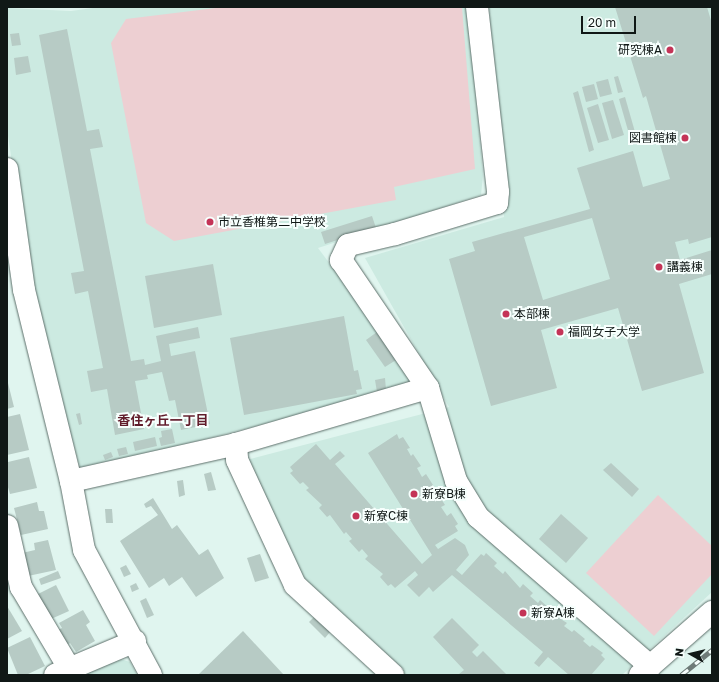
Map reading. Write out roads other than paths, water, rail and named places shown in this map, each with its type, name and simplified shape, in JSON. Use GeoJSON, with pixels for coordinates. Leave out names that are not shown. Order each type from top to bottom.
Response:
{"type":"FeatureCollection","features":[{"type":"Feature","properties":{"kind":"street"},"geometry":{"type":"LineString","coordinates":[[477,7],[498,192],[497,203],[410,230],[348,245],[341,260],[428,388],[456,481],[478,517],[645,670],[712,612]]}},
{"type":"Feature","properties":{"kind":"street"},"geometry":{"type":"LineString","coordinates":[[7,169],[24,290],[71,481],[84,550],[135,641],[151,675]]}},
{"type":"Feature","properties":{"kind":"street"},"geometry":{"type":"LineString","coordinates":[[71,481],[236,444],[428,388]]}},
{"type":"Feature","properties":{"kind":"street"},"geometry":{"type":"LineString","coordinates":[[236,444],[237,460],[296,585],[393,675]]}},
{"type":"Feature","properties":{"kind":"street"},"geometry":{"type":"LineString","coordinates":[[7,526],[14,590],[62,672],[135,641]]}},
{"type":"Feature","properties":{"kind":"railway"},"geometry":{"type":"LineString","coordinates":[[681,675],[712,650]]}},
{"type":"Feature","properties":{"kind":"place","name":"研究棟A"},"geometry":{"type":"Point","coordinates":[670,50]}},
{"type":"Feature","properties":{"kind":"place","name":"図書館棟"},"geometry":{"type":"Point","coordinates":[685,138]}},
{"type":"Feature","properties":{"kind":"place","name":"市立香椎第二中学校"},"geometry":{"type":"Point","coordinates":[210,222]}},
{"type":"Feature","properties":{"kind":"place","name":"講義棟"},"geometry":{"type":"Point","coordinates":[659,267]}},
{"type":"Feature","properties":{"kind":"place","name":"本部棟"},"geometry":{"type":"Point","coordinates":[506,314]}},
{"type":"Feature","properties":{"kind":"place","name":"福岡女子大学"},"geometry":{"type":"Point","coordinates":[560,332]}},
{"type":"Feature","properties":{"kind":"place","name":"新寮B棟"},"geometry":{"type":"Point","coordinates":[414,494]}},
{"type":"Feature","properties":{"kind":"place","name":"新寮C棟"},"geometry":{"type":"Point","coordinates":[356,516]}},
{"type":"Feature","properties":{"kind":"place","name":"新寮A棟"},"geometry":{"type":"Point","coordinates":[523,613]}},
{"type":"Feature","properties":{"kind":"district","name":"香住ヶ丘一丁目"},"geometry":{"type":"Point","coordinates":[163,420]}}]}
